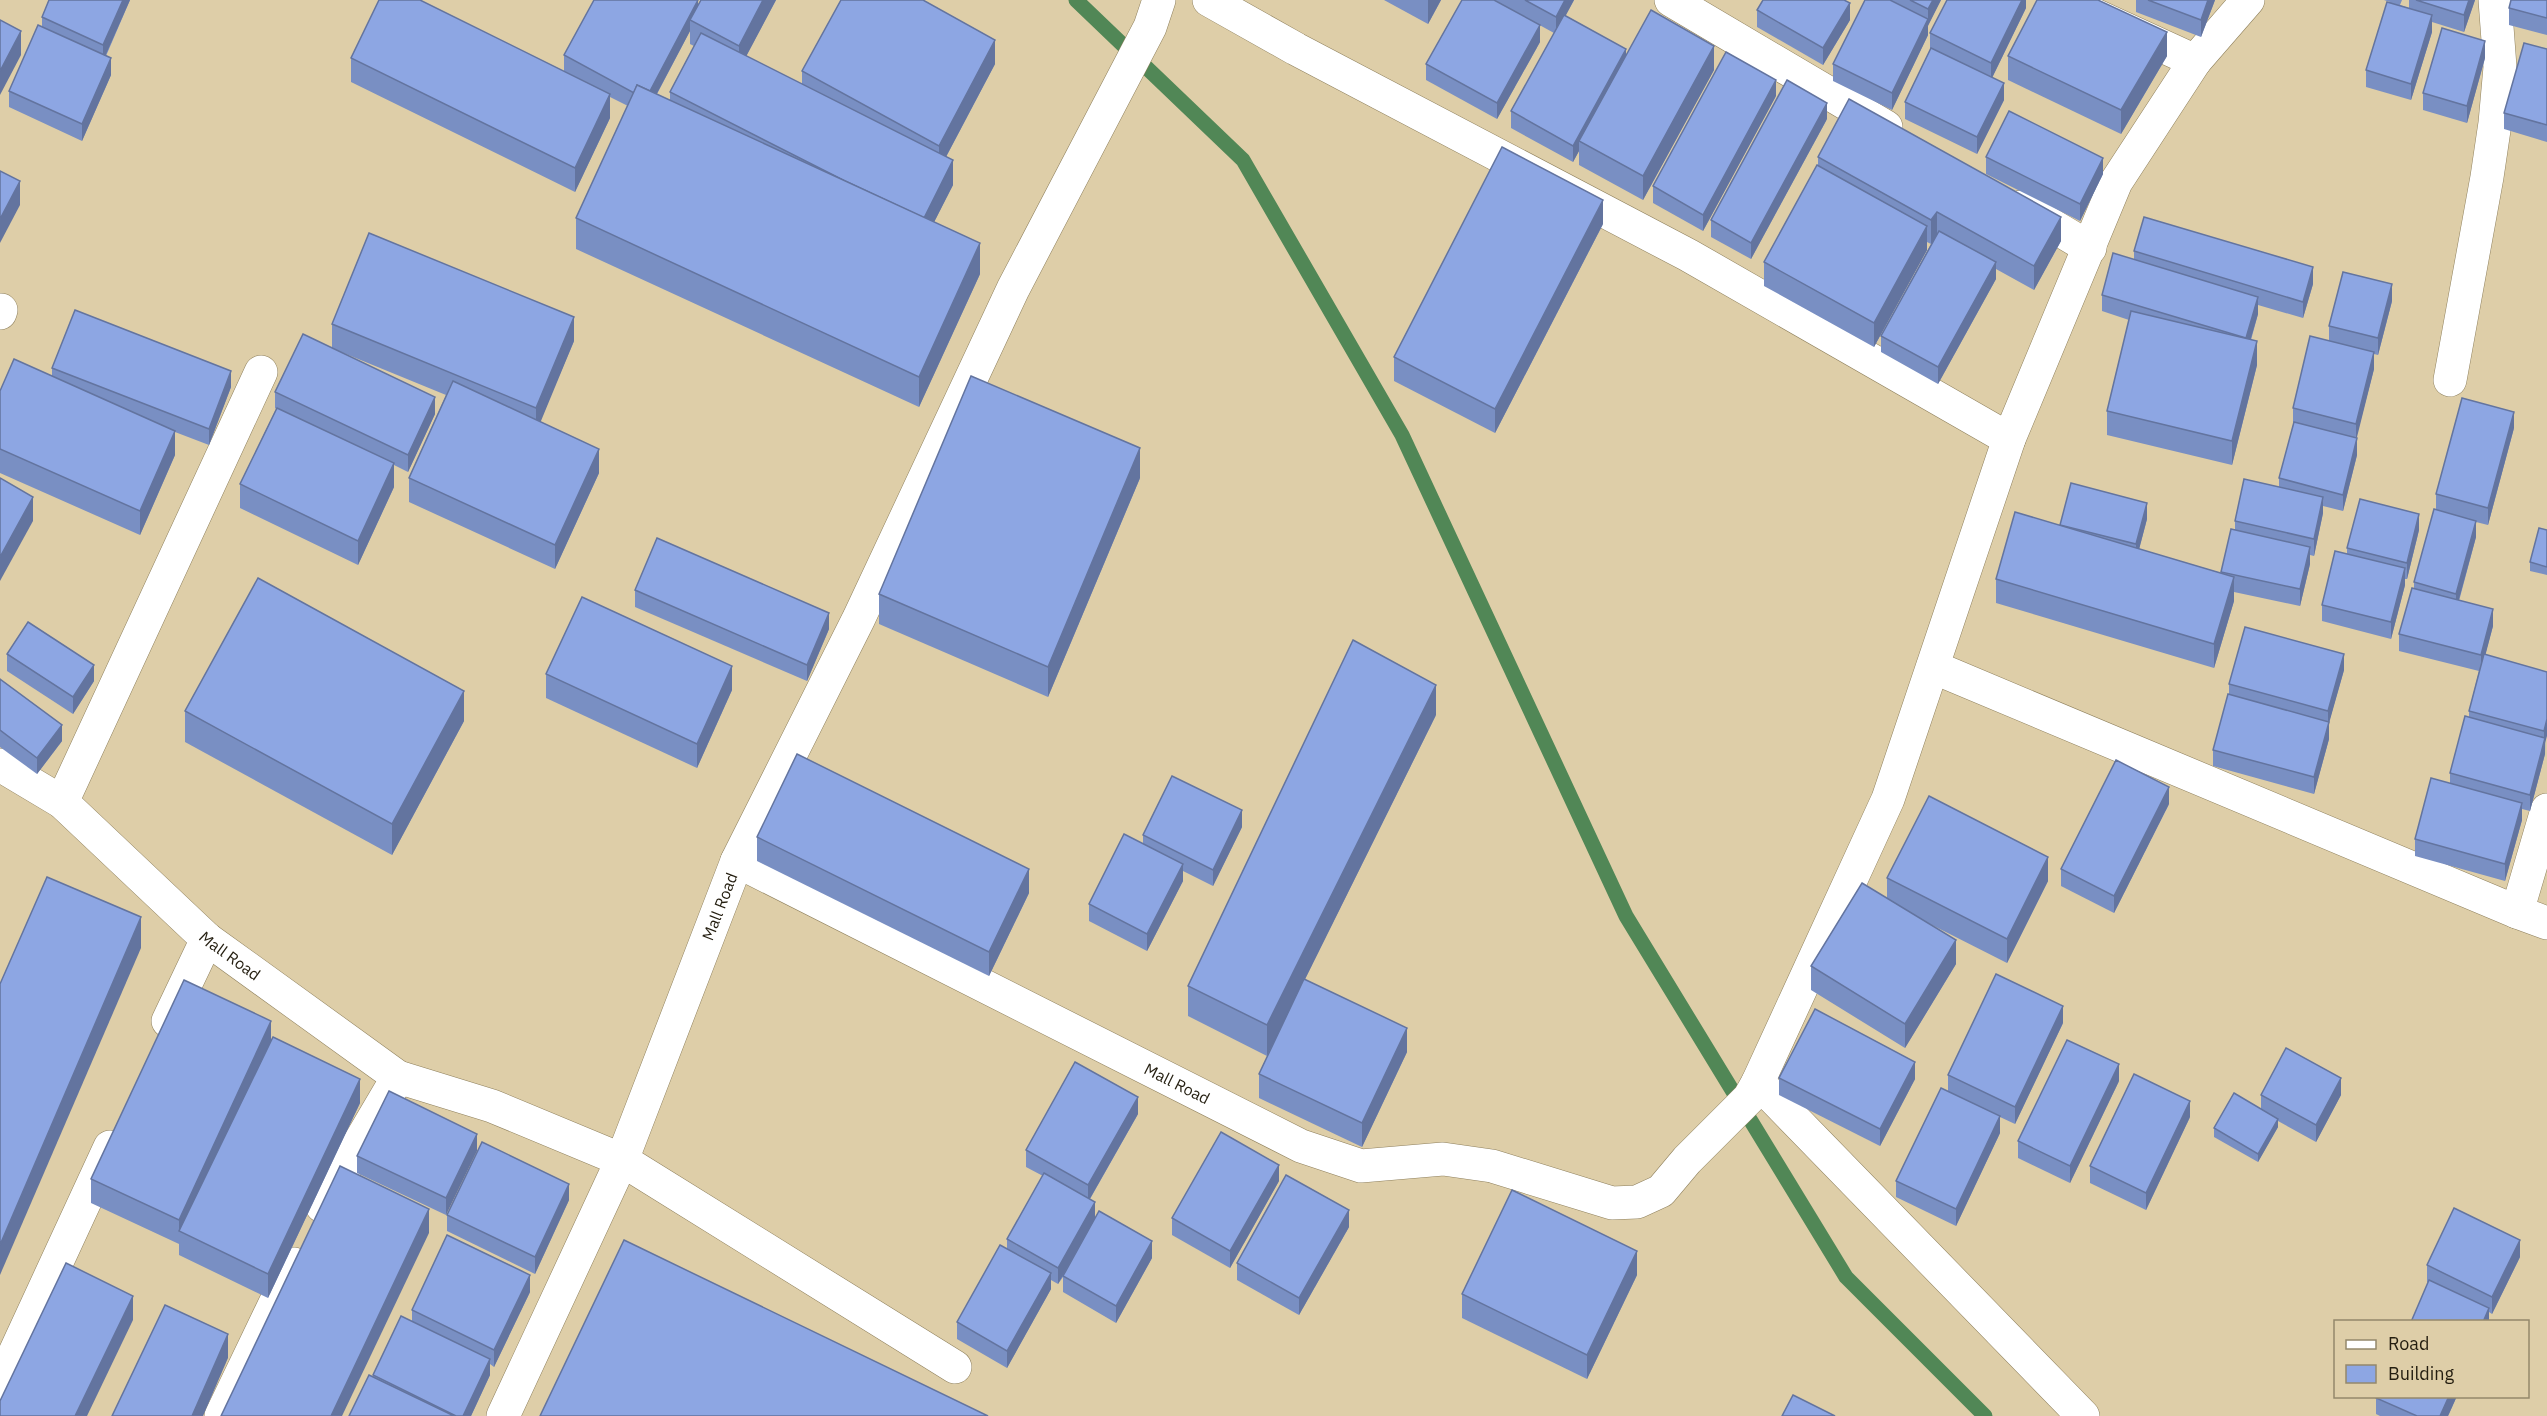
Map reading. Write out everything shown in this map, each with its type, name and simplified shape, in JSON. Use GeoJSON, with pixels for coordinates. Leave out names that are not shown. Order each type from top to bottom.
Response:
{"type":"FeatureCollection","features":[{"type":"Feature","properties":{"kind":"street"},"geometry":{"type":"LineString","coordinates":[[1209,0],[1296,49],[1688,255],[2009,439]]}},
{"type":"Feature","properties":{"kind":"street"},"geometry":{"type":"LineString","coordinates":[[1671,0],[1916,145]]}},
{"type":"Feature","properties":{"kind":"street"},"geometry":{"type":"LineString","coordinates":[[2083,1416],[1754,1090],[1888,800],[2009,439],[2116,182],[2195,61],[2248,0]]}},
{"type":"Feature","properties":{"kind":"street"},"geometry":{"type":"LineString","coordinates":[[2450,380],[2495,123],[2500,67],[2495,0]]}},
{"type":"Feature","properties":{"kind":"street"},"geometry":{"type":"LineString","coordinates":[[2070,2],[2195,61]]}},
{"type":"Feature","properties":{"kind":"street"},"geometry":{"type":"LineString","coordinates":[[737,861],[859,618],[1013,289],[1154,13]]}},
{"type":"Feature","properties":{"kind":"street"},"geometry":{"type":"LineString","coordinates":[[1998,194],[2090,248]]}},
{"type":"Feature","properties":{"kind":"street"},"geometry":{"type":"LineString","coordinates":[[62,802],[261,372]]}},
{"type":"Feature","properties":{"kind":"street"},"geometry":{"type":"LineString","coordinates":[[1934,667],[2547,923]]}},
{"type":"Feature","properties":{"kind":"street","name":"Mall Road"},"geometry":{"type":"LineString","coordinates":[[0,765],[62,802],[207,939],[398,1077],[492,1106],[622,1160],[737,861],[1301,1146],[1361,1166],[1443,1158],[1492,1166],[1612,1203],[1636,1202],[1660,1191],[1754,1090]]}},
{"type":"Feature","properties":{"kind":"street"},"geometry":{"type":"LineString","coordinates":[[2517,912],[2547,810]]}},
{"type":"Feature","properties":{"kind":"street"},"geometry":{"type":"LineString","coordinates":[[156,1047],[207,939]]}},
{"type":"Feature","properties":{"kind":"street"},"geometry":{"type":"LineString","coordinates":[[221,1416],[322,1206],[398,1077]]}},
{"type":"Feature","properties":{"kind":"street"},"geometry":{"type":"LineString","coordinates":[[0,1385],[121,1124]]}},
{"type":"Feature","properties":{"kind":"street"},"geometry":{"type":"LineString","coordinates":[[503,1416],[622,1160],[955,1367]]}},
{"type":"Feature","properties":{"kind":"building"},"geometry":{"type":"Polygon","coordinates":[[[49,0],[123,0],[103,45],[42,17],[49,0]]]}},
{"type":"Feature","properties":{"kind":"building"},"geometry":{"type":"Polygon","coordinates":[[[379,0],[420,0],[610,94],[575,168],[351,58],[379,0]]]}},
{"type":"Feature","properties":{"kind":"building"},"geometry":{"type":"Polygon","coordinates":[[[594,0],[698,0],[650,91],[637,85],[634,93],[564,55],[594,0]]]}},
{"type":"Feature","properties":{"kind":"building"},"geometry":{"type":"Polygon","coordinates":[[[701,0],[763,0],[739,46],[690,20],[701,0]]]}},
{"type":"Feature","properties":{"kind":"building"},"geometry":{"type":"Polygon","coordinates":[[[841,0],[923,0],[995,40],[939,146],[802,71],[841,0]]]}},
{"type":"Feature","properties":{"kind":"building"},"geometry":{"type":"Polygon","coordinates":[[[1462,0],[1494,0],[1540,25],[1497,103],[1426,64],[1462,0]]]}},
{"type":"Feature","properties":{"kind":"building"},"geometry":{"type":"Polygon","coordinates":[[[1525,0],[1565,0],[1556,17],[1525,0]]]}},
{"type":"Feature","properties":{"kind":"building"},"geometry":{"type":"Polygon","coordinates":[[[1763,0],[1844,0],[1850,3],[1823,48],[1757,10],[1763,0]]]}},
{"type":"Feature","properties":{"kind":"building"},"geometry":{"type":"Polygon","coordinates":[[[1865,0],[1890,0],[1928,19],[1892,93],[1833,64],[1865,0]]]}},
{"type":"Feature","properties":{"kind":"building"},"geometry":{"type":"Polygon","coordinates":[[[1910,0],[1933,0],[1928,9],[1910,0]]]}},
{"type":"Feature","properties":{"kind":"building"},"geometry":{"type":"Polygon","coordinates":[[[1947,0],[2022,0],[1991,63],[1930,33],[1947,0]]]}},
{"type":"Feature","properties":{"kind":"building"},"geometry":{"type":"Polygon","coordinates":[[[2037,0],[2098,0],[2167,32],[2121,110],[2008,56],[2037,0]]]}},
{"type":"Feature","properties":{"kind":"building"},"geometry":{"type":"Polygon","coordinates":[[[2148,0],[2208,0],[2201,20],[2148,0]]]}},
{"type":"Feature","properties":{"kind":"building"},"geometry":{"type":"Polygon","coordinates":[[[2416,0],[2469,0],[2464,15],[2416,0]]]}},
{"type":"Feature","properties":{"kind":"building"},"geometry":{"type":"Polygon","coordinates":[[[2511,0],[2547,0],[2547,18],[2509,8],[2511,0]]]}},
{"type":"Feature","properties":{"kind":"building"},"geometry":{"type":"Polygon","coordinates":[[[2387,2],[2432,15],[2411,84],[2366,70],[2387,2]]]}},
{"type":"Feature","properties":{"kind":"building"},"geometry":{"type":"Polygon","coordinates":[[[1651,10],[1714,46],[1643,176],[1579,141],[1651,10]]]}},
{"type":"Feature","properties":{"kind":"building"},"geometry":{"type":"Polygon","coordinates":[[[1564,15],[1626,49],[1573,146],[1511,111],[1564,15]]]}},
{"type":"Feature","properties":{"kind":"building"},"geometry":{"type":"Polygon","coordinates":[[[0,20],[21,31],[0,71],[0,20]]]}},
{"type":"Feature","properties":{"kind":"building"},"geometry":{"type":"Polygon","coordinates":[[[38,25],[111,58],[82,124],[9,91],[38,25]]]}},
{"type":"Feature","properties":{"kind":"building"},"geometry":{"type":"Polygon","coordinates":[[[2442,28],[2485,41],[2467,106],[2423,93],[2442,28]]]}},
{"type":"Feature","properties":{"kind":"building"},"geometry":{"type":"Polygon","coordinates":[[[701,33],[953,160],[924,218],[845,181],[670,92],[701,33]]]}},
{"type":"Feature","properties":{"kind":"building"},"geometry":{"type":"Polygon","coordinates":[[[2524,43],[2547,49],[2547,125],[2504,113],[2524,43]]]}},
{"type":"Feature","properties":{"kind":"building"},"geometry":{"type":"Polygon","coordinates":[[[1931,48],[2004,83],[1977,137],[1905,102],[1931,48]]]}},
{"type":"Feature","properties":{"kind":"building"},"geometry":{"type":"Polygon","coordinates":[[[1726,52],[1776,80],[1703,215],[1653,186],[1726,52]]]}},
{"type":"Feature","properties":{"kind":"building"},"geometry":{"type":"Polygon","coordinates":[[[1787,80],[1827,103],[1751,243],[1711,220],[1787,80]]]}},
{"type":"Feature","properties":{"kind":"building"},"geometry":{"type":"Polygon","coordinates":[[[637,85],[980,243],[919,377],[576,218],[637,85]]]}},
{"type":"Feature","properties":{"kind":"building"},"geometry":{"type":"Polygon","coordinates":[[[1849,99],[2061,217],[2034,266],[1937,212],[1931,220],[1818,157],[1849,99]]]}},
{"type":"Feature","properties":{"kind":"building"},"geometry":{"type":"Polygon","coordinates":[[[2009,111],[2103,158],[2080,204],[1986,157],[2009,111]]]}},
{"type":"Feature","properties":{"kind":"building"},"geometry":{"type":"Polygon","coordinates":[[[1502,147],[1603,200],[1495,409],[1394,357],[1502,147]]]}},
{"type":"Feature","properties":{"kind":"building"},"geometry":{"type":"Polygon","coordinates":[[[1817,165],[1927,226],[1874,323],[1764,262],[1817,165]]]}},
{"type":"Feature","properties":{"kind":"building"},"geometry":{"type":"Polygon","coordinates":[[[0,171],[20,181],[0,219],[0,171]]]}},
{"type":"Feature","properties":{"kind":"building"},"geometry":{"type":"Polygon","coordinates":[[[2144,217],[2313,267],[2303,302],[2134,251],[2144,217]]]}},
{"type":"Feature","properties":{"kind":"building"},"geometry":{"type":"Polygon","coordinates":[[[1939,231],[1996,262],[1938,367],[1881,336],[1939,231]]]}},
{"type":"Feature","properties":{"kind":"building"},"geometry":{"type":"Polygon","coordinates":[[[369,233],[574,317],[536,408],[332,324],[369,233]]]}},
{"type":"Feature","properties":{"kind":"building"},"geometry":{"type":"Polygon","coordinates":[[[2113,253],[2258,297],[2246,338],[2102,295],[2113,253]]]}},
{"type":"Feature","properties":{"kind":"building"},"geometry":{"type":"Polygon","coordinates":[[[2343,272],[2392,284],[2378,338],[2329,326],[2343,272]]]}},
{"type":"Feature","properties":{"kind":"building"},"geometry":{"type":"Polygon","coordinates":[[[75,310],[231,371],[209,429],[52,368],[75,310]]]}},
{"type":"Feature","properties":{"kind":"building"},"geometry":{"type":"Polygon","coordinates":[[[2131,311],[2257,341],[2232,441],[2107,411],[2131,311]]]}},
{"type":"Feature","properties":{"kind":"building"},"geometry":{"type":"Polygon","coordinates":[[[303,334],[435,397],[408,455],[275,392],[303,334]]]}},
{"type":"Feature","properties":{"kind":"building"},"geometry":{"type":"Polygon","coordinates":[[[2310,336],[2374,352],[2356,424],[2293,408],[2310,336]]]}},
{"type":"Feature","properties":{"kind":"building"},"geometry":{"type":"Polygon","coordinates":[[[14,359],[175,431],[140,511],[0,449],[0,391],[14,359]]]}},
{"type":"Feature","properties":{"kind":"building"},"geometry":{"type":"Polygon","coordinates":[[[971,376],[1140,448],[1048,667],[879,594],[971,376]]]}},
{"type":"Feature","properties":{"kind":"building"},"geometry":{"type":"Polygon","coordinates":[[[453,381],[599,449],[555,545],[409,478],[453,381]]]}},
{"type":"Feature","properties":{"kind":"building"},"geometry":{"type":"Polygon","coordinates":[[[2462,398],[2514,412],[2488,508],[2436,494],[2462,398]]]}},
{"type":"Feature","properties":{"kind":"building"},"geometry":{"type":"Polygon","coordinates":[[[277,408],[394,463],[358,541],[240,484],[277,408]]]}},
{"type":"Feature","properties":{"kind":"building"},"geometry":{"type":"Polygon","coordinates":[[[2294,422],[2357,438],[2343,495],[2279,478],[2294,422]]]}},
{"type":"Feature","properties":{"kind":"building"},"geometry":{"type":"Polygon","coordinates":[[[0,478],[33,497],[0,557],[0,478]]]}},
{"type":"Feature","properties":{"kind":"building"},"geometry":{"type":"Polygon","coordinates":[[[2244,479],[2323,497],[2314,539],[2235,521],[2244,479]]]}},
{"type":"Feature","properties":{"kind":"building"},"geometry":{"type":"Polygon","coordinates":[[[2071,483],[2147,503],[2136,544],[2060,525],[2071,483]]]}},
{"type":"Feature","properties":{"kind":"building"},"geometry":{"type":"Polygon","coordinates":[[[2360,499],[2419,514],[2407,563],[2347,548],[2360,499]]]}},
{"type":"Feature","properties":{"kind":"building"},"geometry":{"type":"Polygon","coordinates":[[[2434,509],[2476,521],[2456,594],[2414,582],[2434,509]]]}},
{"type":"Feature","properties":{"kind":"building"},"geometry":{"type":"Polygon","coordinates":[[[2015,512],[2234,577],[2214,644],[1996,579],[2015,512]]]}},
{"type":"Feature","properties":{"kind":"building"},"geometry":{"type":"Polygon","coordinates":[[[2539,528],[2547,530],[2547,567],[2530,562],[2539,528]]]}},
{"type":"Feature","properties":{"kind":"building"},"geometry":{"type":"Polygon","coordinates":[[[2231,529],[2310,547],[2300,589],[2221,572],[2231,529]]]}},
{"type":"Feature","properties":{"kind":"building"},"geometry":{"type":"Polygon","coordinates":[[[657,538],[829,613],[807,665],[635,590],[657,538]]]}},
{"type":"Feature","properties":{"kind":"building"},"geometry":{"type":"Polygon","coordinates":[[[2335,551],[2405,568],[2391,622],[2322,605],[2335,551]]]}},
{"type":"Feature","properties":{"kind":"building"},"geometry":{"type":"Polygon","coordinates":[[[258,578],[464,691],[392,824],[185,711],[258,578]]]}},
{"type":"Feature","properties":{"kind":"building"},"geometry":{"type":"Polygon","coordinates":[[[2412,588],[2493,609],[2481,655],[2399,634],[2412,588]]]}},
{"type":"Feature","properties":{"kind":"building"},"geometry":{"type":"Polygon","coordinates":[[[582,597],[732,666],[697,744],[546,674],[582,597]]]}},
{"type":"Feature","properties":{"kind":"building"},"geometry":{"type":"Polygon","coordinates":[[[28,622],[94,665],[73,697],[7,654],[28,622]]]}},
{"type":"Feature","properties":{"kind":"building"},"geometry":{"type":"Polygon","coordinates":[[[2245,627],[2344,654],[2328,711],[2229,684],[2245,627]]]}},
{"type":"Feature","properties":{"kind":"building"},"geometry":{"type":"Polygon","coordinates":[[[1353,640],[1436,685],[1267,1025],[1188,986],[1353,640]]]}},
{"type":"Feature","properties":{"kind":"building"},"geometry":{"type":"Polygon","coordinates":[[[2484,654],[2547,672],[2547,719],[2544,731],[2469,711],[2484,654]]]}},
{"type":"Feature","properties":{"kind":"building"},"geometry":{"type":"Polygon","coordinates":[[[0,679],[62,725],[37,758],[0,730],[0,679]]]}},
{"type":"Feature","properties":{"kind":"building"},"geometry":{"type":"Polygon","coordinates":[[[2228,694],[2329,722],[2314,777],[2213,750],[2228,694]]]}},
{"type":"Feature","properties":{"kind":"building"},"geometry":{"type":"Polygon","coordinates":[[[2465,716],[2545,738],[2530,795],[2450,773],[2465,716]]]}},
{"type":"Feature","properties":{"kind":"building"},"geometry":{"type":"Polygon","coordinates":[[[797,754],[1029,869],[989,952],[757,837],[797,754]]]}},
{"type":"Feature","properties":{"kind":"building"},"geometry":{"type":"Polygon","coordinates":[[[2116,760],[2169,787],[2114,896],[2061,869],[2116,760]]]}},
{"type":"Feature","properties":{"kind":"building"},"geometry":{"type":"Polygon","coordinates":[[[1172,776],[1242,810],[1213,870],[1143,835],[1172,776]]]}},
{"type":"Feature","properties":{"kind":"building"},"geometry":{"type":"Polygon","coordinates":[[[2431,778],[2522,803],[2505,864],[2415,839],[2431,778]]]}},
{"type":"Feature","properties":{"kind":"building"},"geometry":{"type":"Polygon","coordinates":[[[1929,796],[2048,857],[2007,939],[1887,878],[1929,796]]]}},
{"type":"Feature","properties":{"kind":"building"},"geometry":{"type":"Polygon","coordinates":[[[1124,834],[1183,864],[1147,934],[1089,904],[1124,834]]]}},
{"type":"Feature","properties":{"kind":"building"},"geometry":{"type":"Polygon","coordinates":[[[47,877],[141,917],[0,1245],[0,984],[47,877]]]}},
{"type":"Feature","properties":{"kind":"building"},"geometry":{"type":"Polygon","coordinates":[[[1862,883],[1956,940],[1905,1024],[1811,966],[1862,883]]]}},
{"type":"Feature","properties":{"kind":"building"},"geometry":{"type":"Polygon","coordinates":[[[1996,974],[2063,1006],[2015,1107],[1948,1075],[1996,974]]]}},
{"type":"Feature","properties":{"kind":"building"},"geometry":{"type":"Polygon","coordinates":[[[1304,979],[1407,1028],[1362,1123],[1259,1074],[1304,979]]]}},
{"type":"Feature","properties":{"kind":"building"},"geometry":{"type":"Polygon","coordinates":[[[184,980],[271,1021],[179,1220],[91,1179],[184,980]]]}},
{"type":"Feature","properties":{"kind":"building"},"geometry":{"type":"Polygon","coordinates":[[[1815,1009],[1915,1062],[1880,1129],[1779,1078],[1815,1009]]]}},
{"type":"Feature","properties":{"kind":"building"},"geometry":{"type":"Polygon","coordinates":[[[273,1037],[360,1079],[268,1274],[179,1231],[273,1037]]]}},
{"type":"Feature","properties":{"kind":"building"},"geometry":{"type":"Polygon","coordinates":[[[2067,1040],[2119,1064],[2070,1166],[2018,1141],[2067,1040]]]}},
{"type":"Feature","properties":{"kind":"building"},"geometry":{"type":"Polygon","coordinates":[[[2286,1048],[2341,1078],[2316,1125],[2261,1095],[2286,1048]]]}},
{"type":"Feature","properties":{"kind":"building"},"geometry":{"type":"Polygon","coordinates":[[[1075,1062],[1138,1097],[1088,1185],[1026,1150],[1075,1062]]]}},
{"type":"Feature","properties":{"kind":"building"},"geometry":{"type":"Polygon","coordinates":[[[2134,1074],[2190,1101],[2146,1193],[2090,1166],[2134,1074]]]}},
{"type":"Feature","properties":{"kind":"building"},"geometry":{"type":"Polygon","coordinates":[[[1941,1088],[2000,1116],[1956,1209],[1896,1181],[1941,1088]]]}},
{"type":"Feature","properties":{"kind":"building"},"geometry":{"type":"Polygon","coordinates":[[[389,1091],[477,1134],[446,1198],[357,1156],[389,1091]]]}},
{"type":"Feature","properties":{"kind":"building"},"geometry":{"type":"Polygon","coordinates":[[[2234,1093],[2278,1119],[2258,1154],[2214,1128],[2234,1093]]]}},
{"type":"Feature","properties":{"kind":"building"},"geometry":{"type":"Polygon","coordinates":[[[1221,1132],[1279,1165],[1230,1251],[1172,1218],[1221,1132]]]}},
{"type":"Feature","properties":{"kind":"building"},"geometry":{"type":"Polygon","coordinates":[[[482,1142],[569,1184],[535,1257],[447,1215],[482,1142]]]}},
{"type":"Feature","properties":{"kind":"building"},"geometry":{"type":"Polygon","coordinates":[[[340,1166],[429,1209],[331,1416],[221,1416],[340,1166]]]}},
{"type":"Feature","properties":{"kind":"building"},"geometry":{"type":"Polygon","coordinates":[[[1044,1173],[1095,1202],[1058,1268],[1007,1239],[1044,1173]]]}},
{"type":"Feature","properties":{"kind":"building"},"geometry":{"type":"Polygon","coordinates":[[[1286,1175],[1349,1210],[1299,1298],[1237,1263],[1286,1175]]]}},
{"type":"Feature","properties":{"kind":"building"},"geometry":{"type":"Polygon","coordinates":[[[1512,1190],[1637,1251],[1587,1355],[1462,1294],[1512,1190]]]}},
{"type":"Feature","properties":{"kind":"building"},"geometry":{"type":"Polygon","coordinates":[[[2454,1208],[2520,1240],[2492,1297],[2427,1265],[2454,1208]]]}},
{"type":"Feature","properties":{"kind":"building"},"geometry":{"type":"Polygon","coordinates":[[[1099,1211],[1152,1241],[1116,1306],[1063,1276],[1099,1211]]]}},
{"type":"Feature","properties":{"kind":"building"},"geometry":{"type":"Polygon","coordinates":[[[447,1235],[530,1275],[494,1350],[412,1310],[447,1235]]]}},
{"type":"Feature","properties":{"kind":"building"},"geometry":{"type":"Polygon","coordinates":[[[624,1240],[988,1416],[540,1416],[624,1240]]]}},
{"type":"Feature","properties":{"kind":"building"},"geometry":{"type":"Polygon","coordinates":[[[1000,1245],[1051,1273],[1007,1351],[957,1322],[1000,1245]]]}},
{"type":"Feature","properties":{"kind":"building"},"geometry":{"type":"Polygon","coordinates":[[[66,1263],[133,1296],[75,1416],[0,1416],[0,1401],[66,1263]]]}},
{"type":"Feature","properties":{"kind":"building"},"geometry":{"type":"Polygon","coordinates":[[[2429,1280],[2489,1308],[2484,1320],[2412,1320],[2429,1280]]]}},
{"type":"Feature","properties":{"kind":"building"},"geometry":{"type":"Polygon","coordinates":[[[165,1305],[228,1334],[192,1416],[112,1416],[165,1305]]]}},
{"type":"Feature","properties":{"kind":"building"},"geometry":{"type":"Polygon","coordinates":[[[401,1316],[490,1359],[463,1416],[456,1416],[373,1375],[401,1316]]]}},
{"type":"Feature","properties":{"kind":"building"},"geometry":{"type":"Polygon","coordinates":[[[369,1375],[454,1416],[349,1416],[369,1375]]]}},
{"type":"Feature","properties":{"kind":"building"},"geometry":{"type":"Polygon","coordinates":[[[1793,1395],[1835,1416],[1782,1416],[1793,1395]]]}},
{"type":"Feature","properties":{"kind":"building"},"geometry":{"type":"Polygon","coordinates":[[[2376,1398],[2448,1398],[2440,1416],[2417,1416],[2376,1398]]]}},
{"type":"Feature","properties":{"kind":"waterway"},"geometry":{"type":"LineString","coordinates":[[1076,0],[1243,160],[1402,435],[1626,916],[1846,1277],[1985,1416]]}}]}
